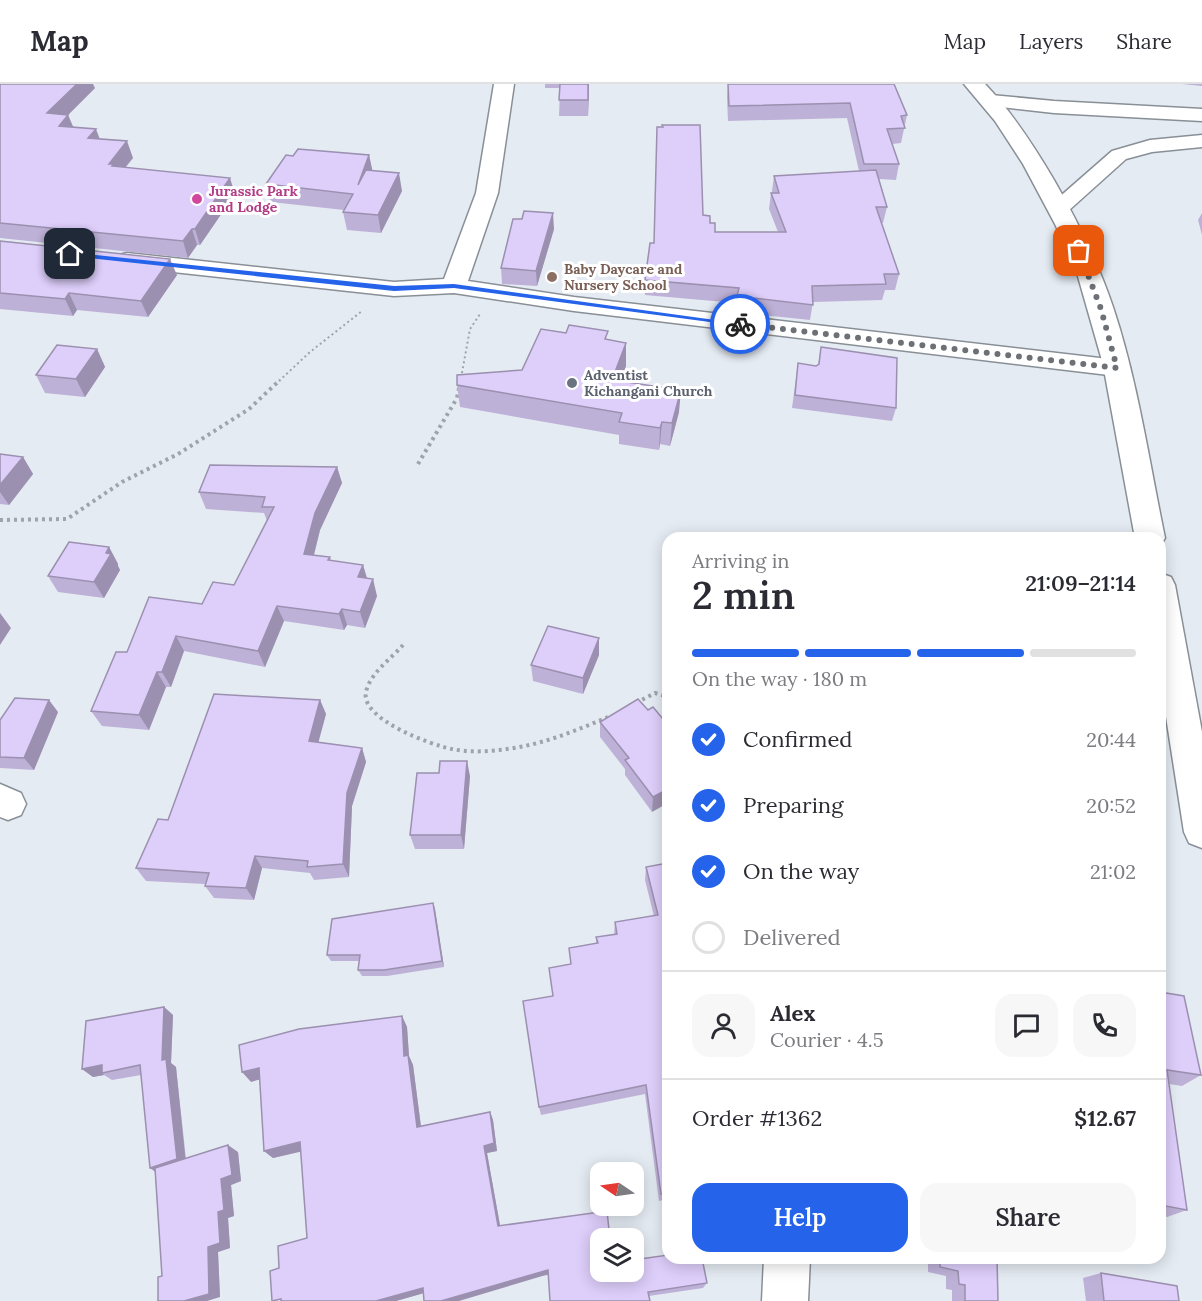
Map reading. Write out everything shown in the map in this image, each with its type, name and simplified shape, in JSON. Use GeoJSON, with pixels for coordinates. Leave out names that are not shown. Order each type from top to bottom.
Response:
{"type":"FeatureCollection","features":[{"type":"Feature","properties":{"kind":"street"},"geometry":{"type":"LineString","coordinates":[[454,286],[487,193],[504,84]]}},
{"type":"Feature","properties":{"kind":"street"},"geometry":{"type":"LineString","coordinates":[[1048,87],[1054,107]]}},
{"type":"Feature","properties":{"kind":"street"},"geometry":{"type":"LineString","coordinates":[[983,92],[1054,107],[1202,115]]}},
{"type":"Feature","properties":{"kind":"street"},"geometry":{"type":"LineString","coordinates":[[983,92],[1025,148],[1059,207],[1083,260],[1101,309],[1117,368],[1149,532]]}},
{"type":"Feature","properties":{"kind":"street"},"geometry":{"type":"LineString","coordinates":[[1148,113],[1202,140]]}},
{"type":"Feature","properties":{"kind":"street"},"geometry":{"type":"LineString","coordinates":[[1059,207],[1119,155],[1150,146],[1202,140]]}},
{"type":"Feature","properties":{"kind":"street"},"geometry":{"type":"LineString","coordinates":[[104,258],[394,289],[454,286],[1117,368]]}},
{"type":"Feature","properties":{"kind":"street"},"geometry":{"type":"LineString","coordinates":[[1166,620],[1202,832]]}},
{"type":"Feature","properties":{"kind":"street"},"geometry":{"type":"LineString","coordinates":[[785,1301],[787,1264]]}},
{"type":"Feature","properties":{"kind":"path"},"geometry":{"type":"LineString","coordinates":[[0,520],[66,519],[122,482],[194,445],[249,410],[310,352],[394,289]]}},
{"type":"Feature","properties":{"kind":"path"},"geometry":{"type":"LineString","coordinates":[[418,464],[457,398],[470,329],[494,292]]}},
{"type":"Feature","properties":{"kind":"path"},"geometry":{"type":"LineString","coordinates":[[403,645],[373,678],[366,693],[366,702],[376,715],[413,737],[437,747],[499,750],[544,743],[574,733],[616,713]]}},
{"type":"Feature","properties":{"kind":"path"},"geometry":{"type":"LineString","coordinates":[[627,708],[655,693],[662,695]]}},
{"type":"Feature","properties":{"kind":"building"},"geometry":{"type":"Polygon","coordinates":[[[0,84],[77,84],[47,113],[68,115],[59,126],[96,129],[88,138],[127,141],[109,164],[114,164],[112,166],[230,178],[195,229],[192,229],[183,241],[0,223],[0,84]]]}},
{"type":"Feature","properties":{"kind":"building"},"geometry":{"type":"Polygon","coordinates":[[[560,84],[588,84],[588,100],[559,100],[560,84]]]}},
{"type":"Feature","properties":{"kind":"building"},"geometry":{"type":"Polygon","coordinates":[[[728,84],[894,84],[907,115],[901,116],[905,128],[887,129],[899,164],[864,164],[850,103],[729,106],[728,84]]]}},
{"type":"Feature","properties":{"kind":"building"},"geometry":{"type":"Polygon","coordinates":[[[662,125],[700,125],[703,215],[710,216],[710,223],[715,223],[715,232],[786,232],[771,193],[779,193],[774,176],[876,170],[887,207],[876,207],[899,274],[884,274],[886,284],[812,286],[813,305],[737,296],[739,288],[645,280],[650,243],[654,243],[657,127],[663,127],[662,125]]]}},
{"type":"Feature","properties":{"kind":"building"},"geometry":{"type":"Polygon","coordinates":[[[298,149],[369,155],[358,185],[366,170],[399,173],[378,215],[343,212],[353,194],[266,184],[286,155],[293,156],[298,149]]]}},
{"type":"Feature","properties":{"kind":"building"},"geometry":{"type":"Polygon","coordinates":[[[524,211],[553,213],[536,271],[501,268],[513,219],[522,219],[524,211]]]}},
{"type":"Feature","properties":{"kind":"building"},"geometry":{"type":"Polygon","coordinates":[[[0,241],[170,259],[141,301],[69,293],[65,299],[0,293],[0,241]]]}},
{"type":"Feature","properties":{"kind":"building"},"geometry":{"type":"Polygon","coordinates":[[[569,325],[608,331],[605,339],[626,343],[612,380],[681,390],[672,423],[662,422],[660,428],[619,422],[622,413],[457,385],[457,375],[522,370],[541,329],[566,333],[569,325]]]}},
{"type":"Feature","properties":{"kind":"building"},"geometry":{"type":"Polygon","coordinates":[[[57,345],[97,349],[76,379],[36,375],[57,345]]]}},
{"type":"Feature","properties":{"kind":"building"},"geometry":{"type":"Polygon","coordinates":[[[821,347],[897,358],[896,408],[795,395],[798,363],[816,366],[819,364],[821,347]]]}},
{"type":"Feature","properties":{"kind":"building"},"geometry":{"type":"Polygon","coordinates":[[[0,454],[23,457],[0,485],[0,454]]]}},
{"type":"Feature","properties":{"kind":"building"},"geometry":{"type":"Polygon","coordinates":[[[210,465],[337,467],[315,513],[304,554],[330,557],[328,560],[363,565],[358,577],[373,579],[360,612],[342,609],[339,614],[277,606],[258,651],[176,636],[162,672],[157,672],[139,715],[91,711],[116,652],[127,652],[149,597],[202,604],[213,582],[234,585],[274,507],[262,507],[265,497],[199,492],[210,465]]]}},
{"type":"Feature","properties":{"kind":"building"},"geometry":{"type":"Polygon","coordinates":[[[69,542],[109,547],[106,553],[111,554],[94,582],[48,576],[69,542]]]}},
{"type":"Feature","properties":{"kind":"building"},"geometry":{"type":"Polygon","coordinates":[[[548,626],[599,638],[583,678],[531,665],[548,626]]]}},
{"type":"Feature","properties":{"kind":"building"},"geometry":{"type":"Polygon","coordinates":[[[214,694],[320,700],[309,741],[362,748],[347,793],[343,864],[307,867],[308,861],[255,856],[246,888],[205,886],[209,873],[136,868],[158,819],[168,820],[214,694]]]}},
{"type":"Feature","properties":{"kind":"building"},"geometry":{"type":"Polygon","coordinates":[[[15,698],[49,700],[24,758],[0,757],[0,720],[15,698]]]}},
{"type":"Feature","properties":{"kind":"building"},"geometry":{"type":"Polygon","coordinates":[[[638,699],[648,710],[653,707],[662,718],[662,792],[653,797],[625,760],[629,758],[600,722],[638,699]]]}},
{"type":"Feature","properties":{"kind":"building"},"geometry":{"type":"Polygon","coordinates":[[[440,761],[467,761],[461,835],[410,835],[417,773],[439,773],[440,761]]]}},
{"type":"Feature","properties":{"kind":"building"},"geometry":{"type":"Polygon","coordinates":[[[662,864],[661,1194],[646,1085],[539,1107],[523,1001],[553,996],[549,968],[571,964],[569,948],[598,943],[596,937],[617,934],[615,922],[658,915],[646,867],[662,864]]]}},
{"type":"Feature","properties":{"kind":"building"},"geometry":{"type":"Polygon","coordinates":[[[433,903],[442,961],[384,970],[358,970],[360,955],[327,955],[332,919],[433,903]]]}},
{"type":"Feature","properties":{"kind":"building"},"geometry":{"type":"Polygon","coordinates":[[[1166,993],[1184,996],[1201,1075],[1167,1070],[1187,1210],[1166,1206],[1166,993]]]}},
{"type":"Feature","properties":{"kind":"building"},"geometry":{"type":"Polygon","coordinates":[[[164,1007],[162,1060],[166,1059],[177,1159],[150,1168],[140,1065],[102,1073],[102,1065],[82,1069],[86,1021],[164,1007]]]}},
{"type":"Feature","properties":{"kind":"building"},"geometry":{"type":"Polygon","coordinates":[[[402,1016],[404,1056],[408,1055],[417,1127],[490,1112],[494,1143],[484,1146],[498,1226],[590,1213],[590,1216],[608,1216],[609,1228],[590,1228],[590,1282],[644,1282],[644,1258],[662,1256],[662,1264],[703,1264],[707,1283],[648,1292],[650,1301],[550,1301],[548,1270],[441,1301],[424,1301],[423,1288],[376,1301],[281,1301],[281,1299],[272,1301],[270,1271],[279,1268],[278,1246],[307,1238],[300,1142],[264,1151],[259,1068],[242,1072],[239,1045],[299,1029],[402,1016]]]}},
{"type":"Feature","properties":{"kind":"building"},"geometry":{"type":"Polygon","coordinates":[[[228,1145],[232,1175],[221,1179],[224,1210],[218,1212],[220,1243],[208,1247],[209,1294],[184,1301],[158,1301],[158,1277],[162,1276],[155,1168],[228,1145]]]}},
{"type":"Feature","properties":{"kind":"building"},"geometry":{"type":"Polygon","coordinates":[[[940,1264],[997,1264],[998,1301],[965,1301],[965,1285],[959,1284],[958,1271],[940,1267],[940,1264]]]}},
{"type":"Feature","properties":{"kind":"building"},"geometry":{"type":"Polygon","coordinates":[[[1101,1273],[1177,1286],[1179,1301],[1104,1301],[1101,1273]]]}},
{"type":"Feature","properties":{"kind":"way so far"},"geometry":{"type":"LineString","coordinates":[[740,324],[1117,368],[1101,309],[1079,251]]}},
{"type":"Feature","properties":{"kind":"place","name":"Jurassic Park and Lodge"},"geometry":{"type":"Point","coordinates":[197,199]}},
{"type":"Feature","properties":{"kind":"place","name":"Baby Daycare and Nursery School"},"geometry":{"type":"Point","coordinates":[552,277]}},
{"type":"Feature","properties":{"kind":"place","name":"Adventist Kichangani Church"},"geometry":{"type":"Point","coordinates":[572,383]}},
{"type":"Feature","properties":{"kind":"route"},"geometry":{"type":"LineString","coordinates":[[70,254],[394,289],[454,286],[574,304],[740,324]]}}]}
